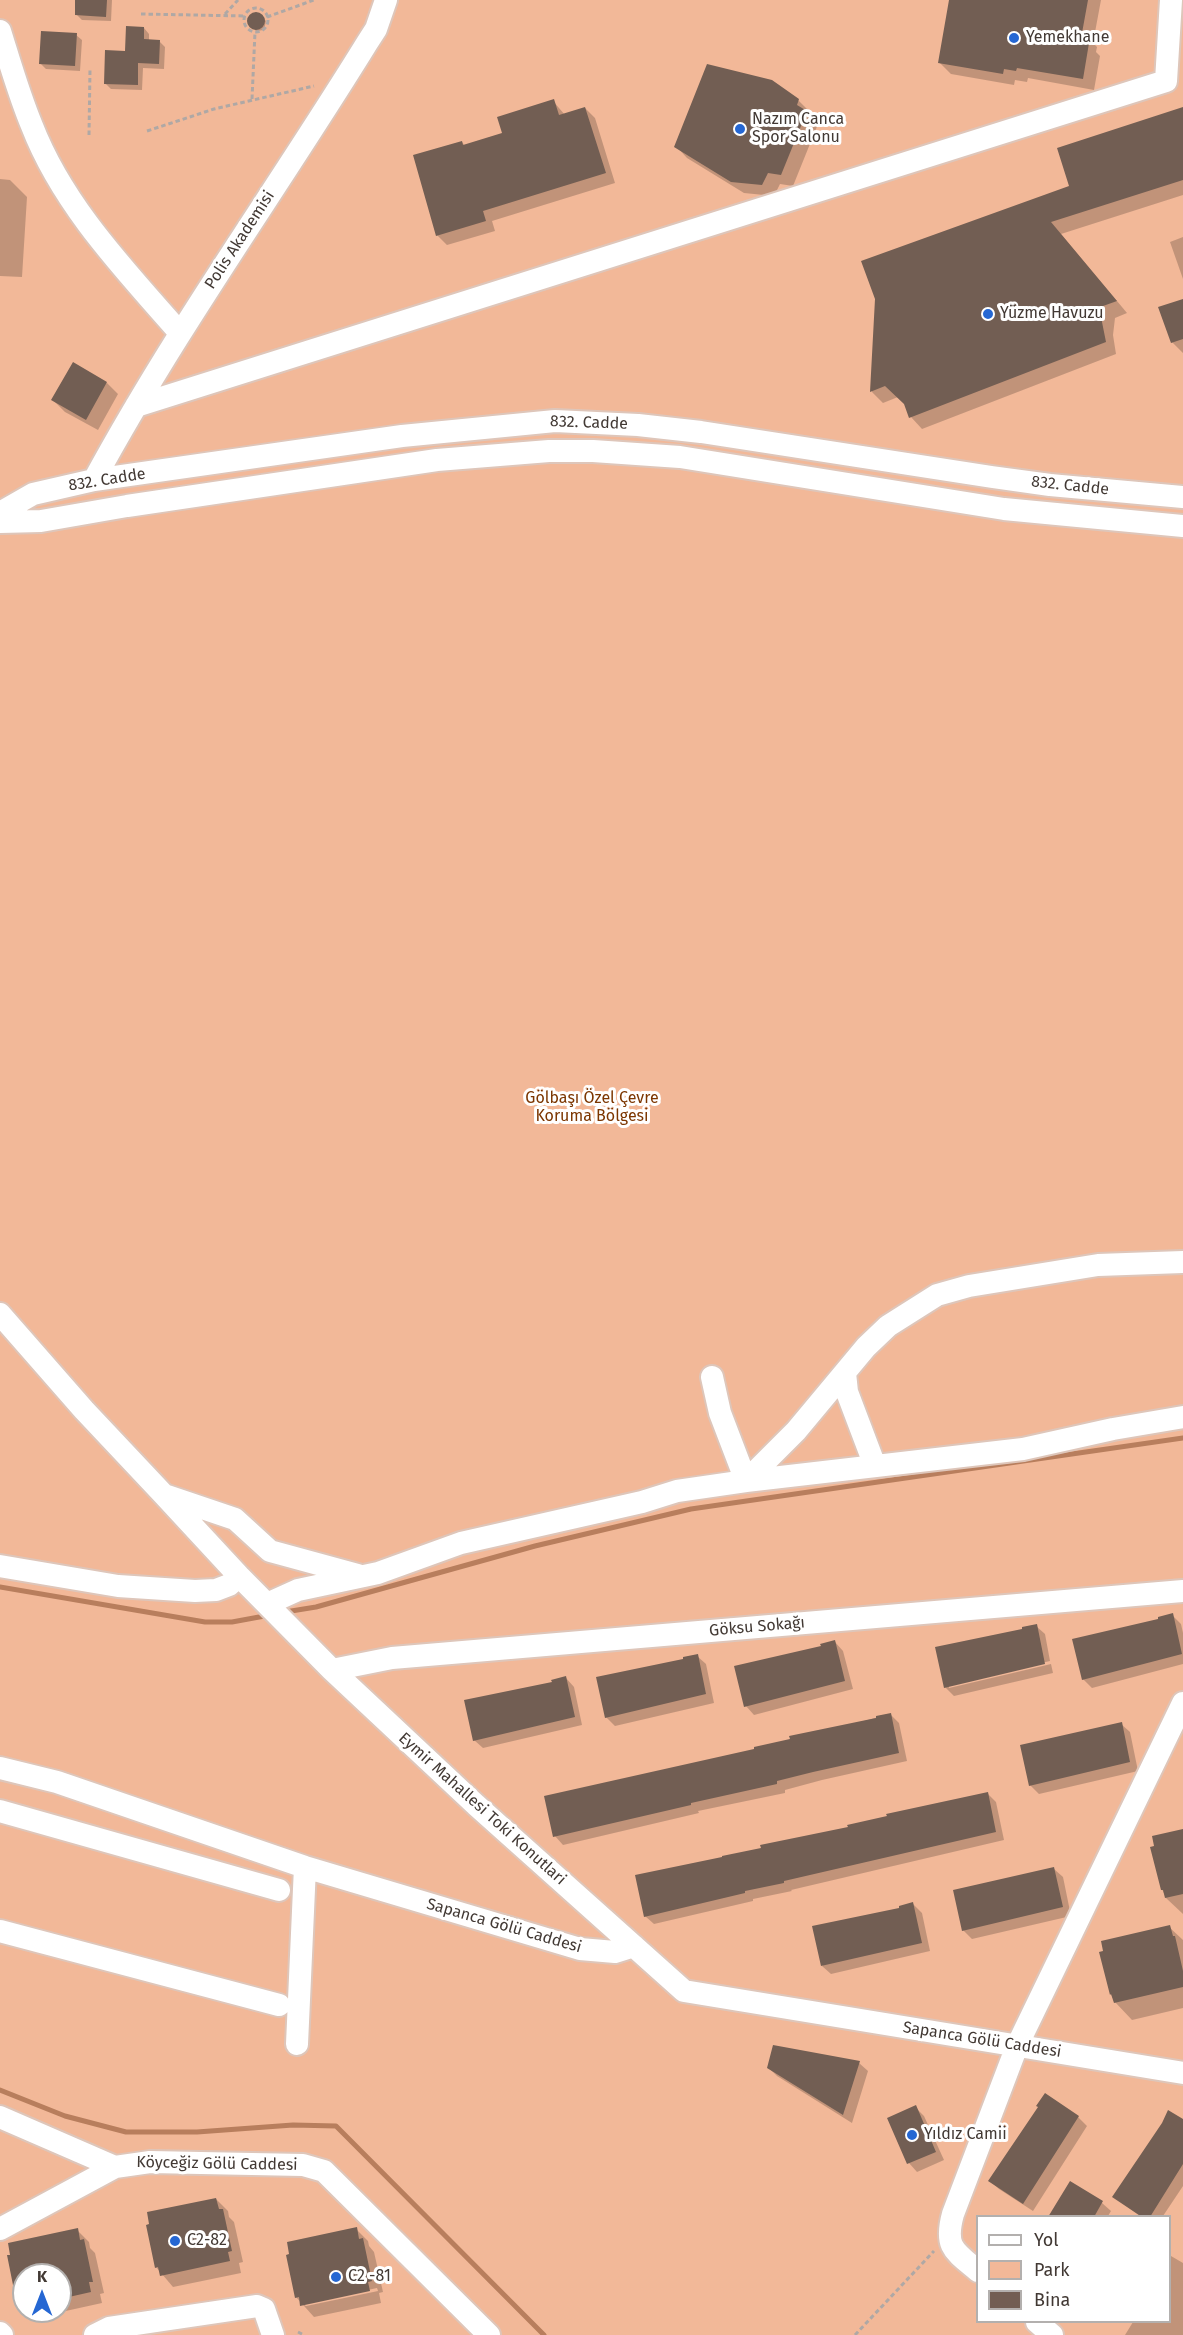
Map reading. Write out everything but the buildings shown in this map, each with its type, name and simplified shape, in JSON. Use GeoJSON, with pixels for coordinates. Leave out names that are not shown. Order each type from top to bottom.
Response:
{"type":"FeatureCollection","features":[{"type":"Feature","properties":{"kind":"street","name":"Polis Akademisi"},"geometry":{"type":"LineString","coordinates":[[94,480],[180,333],[376,29],[386,0]]}},
{"type":"Feature","properties":{"kind":"street"},"geometry":{"type":"LineString","coordinates":[[136,406],[1166,81],[1171,0]]}},
{"type":"Feature","properties":{"kind":"street"},"geometry":{"type":"LineString","coordinates":[[0,31],[32,128],[69,196],[92,229],[180,333]]}},
{"type":"Feature","properties":{"kind":"street","name":"832. Cadde"},"geometry":{"type":"LineString","coordinates":[[0,513],[33,494],[94,480],[402,436],[555,421],[615,423],[701,432],[1050,485],[1183,497]]}},
{"type":"Feature","properties":{"kind":"street","name":"832. Cadde"},"geometry":{"type":"LineString","coordinates":[[0,522],[41,520],[437,460],[549,451],[593,451],[680,457],[1004,509],[1183,526]]}},
{"type":"Feature","properties":{"kind":"street"},"geometry":{"type":"LineString","coordinates":[[909,495],[914,465]]}},
{"type":"Feature","properties":{"kind":"street"},"geometry":{"type":"LineString","coordinates":[[746,1481],[796,1431],[866,1347],[888,1326],[937,1295],[969,1286],[1098,1265],[1183,1262]]}},
{"type":"Feature","properties":{"kind":"street","name":"Eymir Mahallesi Toki Konutlari"},"geometry":{"type":"LineString","coordinates":[[0,1314],[84,1410],[239,1576],[332,1670],[476,1806],[634,1946]]}},
{"type":"Feature","properties":{"kind":"street"},"geometry":{"type":"LineString","coordinates":[[845,1373],[847,1392],[875,1466]]}},
{"type":"Feature","properties":{"kind":"street"},"geometry":{"type":"LineString","coordinates":[[712,1377],[720,1413],[746,1481]]}},
{"type":"Feature","properties":{"kind":"street"},"geometry":{"type":"LineString","coordinates":[[267,1604],[298,1590],[378,1573],[461,1544],[642,1502],[677,1491],[1023,1449],[1113,1429],[1183,1417]]}},
{"type":"Feature","properties":{"kind":"street"},"geometry":{"type":"LineString","coordinates":[[164,1495],[235,1519],[270,1551],[362,1576]]}},
{"type":"Feature","properties":{"kind":"street"},"geometry":{"type":"LineString","coordinates":[[0,1566],[118,1586],[195,1591],[216,1590],[229,1585],[239,1576]]}},
{"type":"Feature","properties":{"kind":"street","name":"Göksu Sokağı"},"geometry":{"type":"LineString","coordinates":[[332,1670],[392,1658],[1183,1591]]}},
{"type":"Feature","properties":{"kind":"street"},"geometry":{"type":"LineString","coordinates":[[976,2269],[957,2253],[952,2245],[948,2235],[950,2226],[1017,2046],[1183,1702]]}},
{"type":"Feature","properties":{"kind":"street"},"geometry":{"type":"LineString","coordinates":[[0,1756],[37,1777]]}},
{"type":"Feature","properties":{"kind":"street","name":"Sapanca Gölü Caddesi"},"geometry":{"type":"LineString","coordinates":[[0,1768],[37,1777],[135,1808],[305,1867],[580,1949],[615,1952],[634,1946],[684,1991],[1183,2073]]}},
{"type":"Feature","properties":{"kind":"street"},"geometry":{"type":"LineString","coordinates":[[123,1846],[135,1808]]}},
{"type":"Feature","properties":{"kind":"street"},"geometry":{"type":"LineString","coordinates":[[0,1810],[279,1890]]}},
{"type":"Feature","properties":{"kind":"street"},"geometry":{"type":"LineString","coordinates":[[297,2044],[305,1867]]}},
{"type":"Feature","properties":{"kind":"street"},"geometry":{"type":"LineString","coordinates":[[0,1931],[279,2005]]}},
{"type":"Feature","properties":{"kind":"street"},"geometry":{"type":"LineString","coordinates":[[0,2117],[115,2167]]}},
{"type":"Feature","properties":{"kind":"street","name":"Köyceğiz Gölü Caddesi"},"geometry":{"type":"LineString","coordinates":[[0,2229],[115,2167],[150,2162],[303,2165],[324,2171],[489,2335]]}},
{"type":"Feature","properties":{"kind":"street"},"geometry":{"type":"LineString","coordinates":[[95,2335],[109,2328],[257,2306],[264,2309],[273,2335]]}},
{"type":"Feature","properties":{"kind":"street"},"geometry":{"type":"LineString","coordinates":[[1037,2323],[1052,2335]]}},
{"type":"Feature","properties":{"kind":"path"},"geometry":{"type":"LineString","coordinates":[[224,15],[238,0]]}},
{"type":"Feature","properties":{"kind":"path"},"geometry":{"type":"LineString","coordinates":[[267,17],[314,0]]}},
{"type":"Feature","properties":{"kind":"path"},"geometry":{"type":"LineString","coordinates":[[141,14],[245,16],[254,9],[262,11],[267,17]]}},
{"type":"Feature","properties":{"kind":"path"},"geometry":{"type":"LineString","coordinates":[[245,16],[246,26],[255,32]]}},
{"type":"Feature","properties":{"kind":"path"},"geometry":{"type":"LineString","coordinates":[[255,32],[265,28],[267,17]]}},
{"type":"Feature","properties":{"kind":"path"},"geometry":{"type":"LineString","coordinates":[[252,100],[255,32]]}},
{"type":"Feature","properties":{"kind":"path"},"geometry":{"type":"LineString","coordinates":[[89,135],[90,69]]}},
{"type":"Feature","properties":{"kind":"path"},"geometry":{"type":"LineString","coordinates":[[147,131],[214,109],[314,86]]}},
{"type":"Feature","properties":{"kind":"path"},"geometry":{"type":"LineString","coordinates":[[855,2335],[936,2249]]}},
{"type":"Feature","properties":{"kind":"path"},"geometry":{"type":"LineString","coordinates":[[298,2332],[304,2335]]}},
{"type":"Feature","properties":{"kind":"green space","name":"Gölbaşı Özel Çevre Koruma Bölgesi"},"geometry":{"type":"Polygon","coordinates":[[[0,0],[1183,0],[1183,2335],[0,2335],[0,0]]]}},
{"type":"Feature","properties":{"kind":"waterway"},"geometry":{"type":"LineString","coordinates":[[285,1612],[316,1607],[535,1546],[691,1509],[1183,1438]]}},
{"type":"Feature","properties":{"kind":"waterway"},"geometry":{"type":"LineString","coordinates":[[0,1587],[205,1622],[232,1622],[270,1615]]}},
{"type":"Feature","properties":{"kind":"waterway"},"geometry":{"type":"LineString","coordinates":[[0,2090],[65,2116],[126,2132],[197,2132],[293,2125],[336,2126],[544,2335]]}},
{"type":"Feature","properties":{"kind":"place","name":"Yemekhane"},"geometry":{"type":"Point","coordinates":[1014,38]}},
{"type":"Feature","properties":{"kind":"place","name":"Nazım Canca Spor Salonu"},"geometry":{"type":"Point","coordinates":[740,129]}},
{"type":"Feature","properties":{"kind":"place","name":"Yüzme Havuzu"},"geometry":{"type":"Point","coordinates":[988,314]}},
{"type":"Feature","properties":{"kind":"place","name":"Yıldız Camii"},"geometry":{"type":"Point","coordinates":[912,2135]}},
{"type":"Feature","properties":{"kind":"place","name":"C2-82"},"geometry":{"type":"Point","coordinates":[175,2241]}},
{"type":"Feature","properties":{"kind":"place","name":"C2 -81"},"geometry":{"type":"Point","coordinates":[336,2277]}}]}
